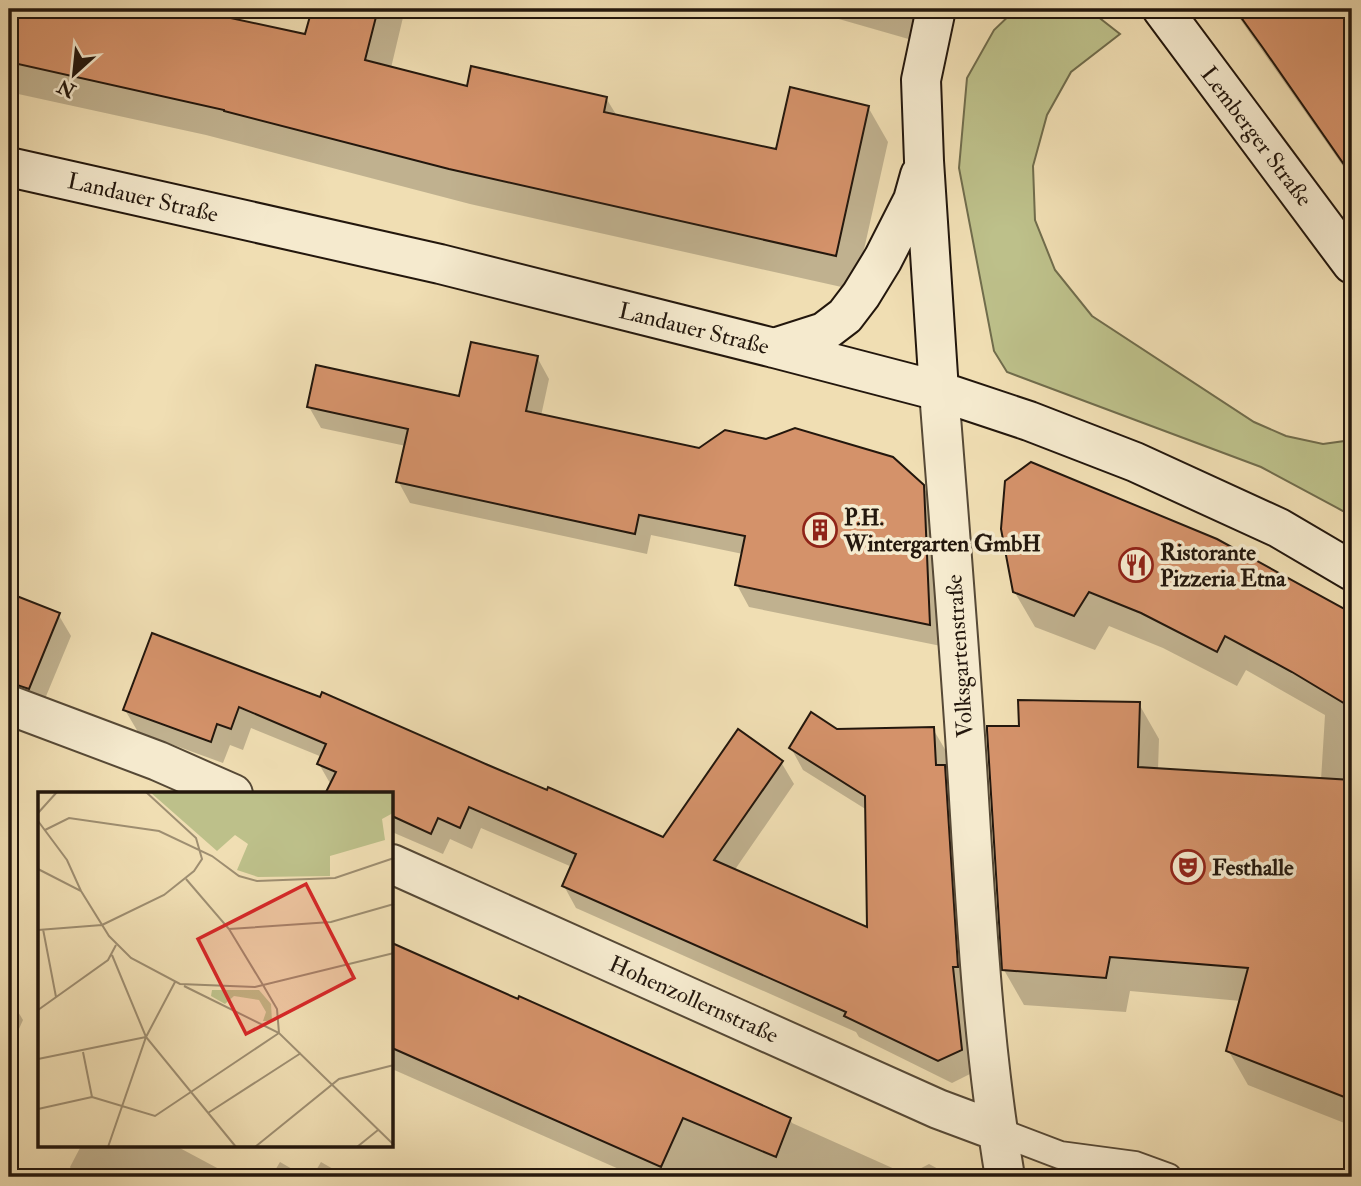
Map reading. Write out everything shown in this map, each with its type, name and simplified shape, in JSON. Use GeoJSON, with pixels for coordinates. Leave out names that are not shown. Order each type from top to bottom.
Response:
{"type":"FeatureCollection","features":[{"type":"Feature","properties":{"kind":"main road","name":"Volksgartenstraße"},"geometry":{"type":"LineString","coordinates":[[936,9],[921,79],[923,161],[980,974],[1004,1177]]}},
{"type":"Feature","properties":{"kind":"main road","name":"Lemberger Straße"},"geometry":{"type":"LineString","coordinates":[[1162,9],[1352,264]]}},
{"type":"Feature","properties":{"kind":"main road"},"geometry":{"type":"LineString","coordinates":[[774,348],[824,332],[845,316],[883,259],[913,200],[923,161]]}},
{"type":"Feature","properties":{"kind":"main road","name":"Landauer Straße"},"geometry":{"type":"LineString","coordinates":[[9,167],[440,264],[939,391],[1029,421],[1135,462],[1279,528],[1352,571]]}},
{"type":"Feature","properties":{"kind":"main road"},"geometry":{"type":"LineString","coordinates":[[9,705],[158,761],[228,792]]}},
{"type":"Feature","properties":{"kind":"main road","name":"Hohenzollernstraße"},"geometry":{"type":"LineString","coordinates":[[394,864],[938,1109],[997,1131]]}},
{"type":"Feature","properties":{"kind":"lane"},"geometry":{"type":"LineString","coordinates":[[997,1131],[1060,1154],[1135,1165],[1168,1177]]}},
{"type":"Feature","properties":{"kind":"green space"},"geometry":{"type":"Polygon","coordinates":[[[1016,9],[1088,9],[1120,34],[1071,72],[1047,115],[1033,166],[1035,220],[1055,270],[1092,316],[1254,422],[1286,436],[1323,444],[1352,440],[1352,518],[1261,467],[1007,372],[994,351],[959,168],[967,78],[994,30],[1016,9]]]}},
{"type":"Feature","properties":{"kind":"building"},"geometry":{"type":"Polygon","coordinates":[[[9,9],[189,9],[305,34],[312,9],[378,9],[365,60],[467,86],[471,66],[607,97],[604,112],[776,149],[790,87],[869,106],[836,256],[449,169],[224,110],[9,62],[9,9]]]}},
{"type":"Feature","properties":{"kind":"building"},"geometry":{"type":"Polygon","coordinates":[[[1235,9],[1352,9],[1352,176],[1263,48],[1235,9]]]}},
{"type":"Feature","properties":{"kind":"building"},"geometry":{"type":"Polygon","coordinates":[[[471,342],[538,356],[526,411],[699,448],[725,430],[766,439],[795,428],[893,457],[924,485],[930,625],[735,585],[745,536],[639,515],[635,534],[396,482],[408,429],[307,407],[316,365],[459,396],[471,342]]]}},
{"type":"Feature","properties":{"kind":"building"},"geometry":{"type":"Polygon","coordinates":[[[1031,462],[1217,539],[1352,613],[1352,708],[1225,636],[1217,652],[1141,613],[1089,592],[1074,616],[1013,592],[1001,529],[1005,481],[1031,462]]]}},
{"type":"Feature","properties":{"kind":"building"},"geometry":{"type":"Polygon","coordinates":[[[9,593],[60,613],[29,689],[9,684],[9,593]]]}},
{"type":"Feature","properties":{"kind":"building"},"geometry":{"type":"Polygon","coordinates":[[[152,633],[320,697],[322,692],[488,765],[547,790],[548,787],[663,837],[738,729],[783,761],[714,860],[867,927],[865,796],[789,748],[811,712],[837,729],[934,727],[936,765],[945,765],[958,967],[953,967],[962,1050],[938,1061],[844,1016],[846,1012],[562,886],[576,854],[469,807],[460,828],[438,818],[431,834],[394,817],[394,792],[326,792],[336,772],[317,764],[326,744],[239,707],[231,729],[217,724],[211,742],[123,710],[152,633]]]}},
{"type":"Feature","properties":{"kind":"building","name":"Festhalle"},"geometry":{"type":"Polygon","coordinates":[[[1018,700],[1140,702],[1138,767],[1352,780],[1352,1100],[1226,1051],[1248,968],[1110,957],[1106,978],[1002,970],[987,726],[1019,726],[1018,700]]]}},
{"type":"Feature","properties":{"kind":"building"},"geometry":{"type":"Polygon","coordinates":[[[394,944],[518,999],[519,996],[791,1118],[776,1157],[683,1118],[661,1167],[394,1049],[394,944]]]}},
{"type":"Feature","properties":{"kind":"place","name":"P.H. Wintergarten GmbH"},"geometry":{"type":"Point","coordinates":[820,530]}},
{"type":"Feature","properties":{"kind":"place","name":"Ristorante Pizzeria Etna"},"geometry":{"type":"Point","coordinates":[1136,565]}},
{"type":"Feature","properties":{"kind":"place","name":"Festhalle"},"geometry":{"type":"Point","coordinates":[1188,867]}}]}
